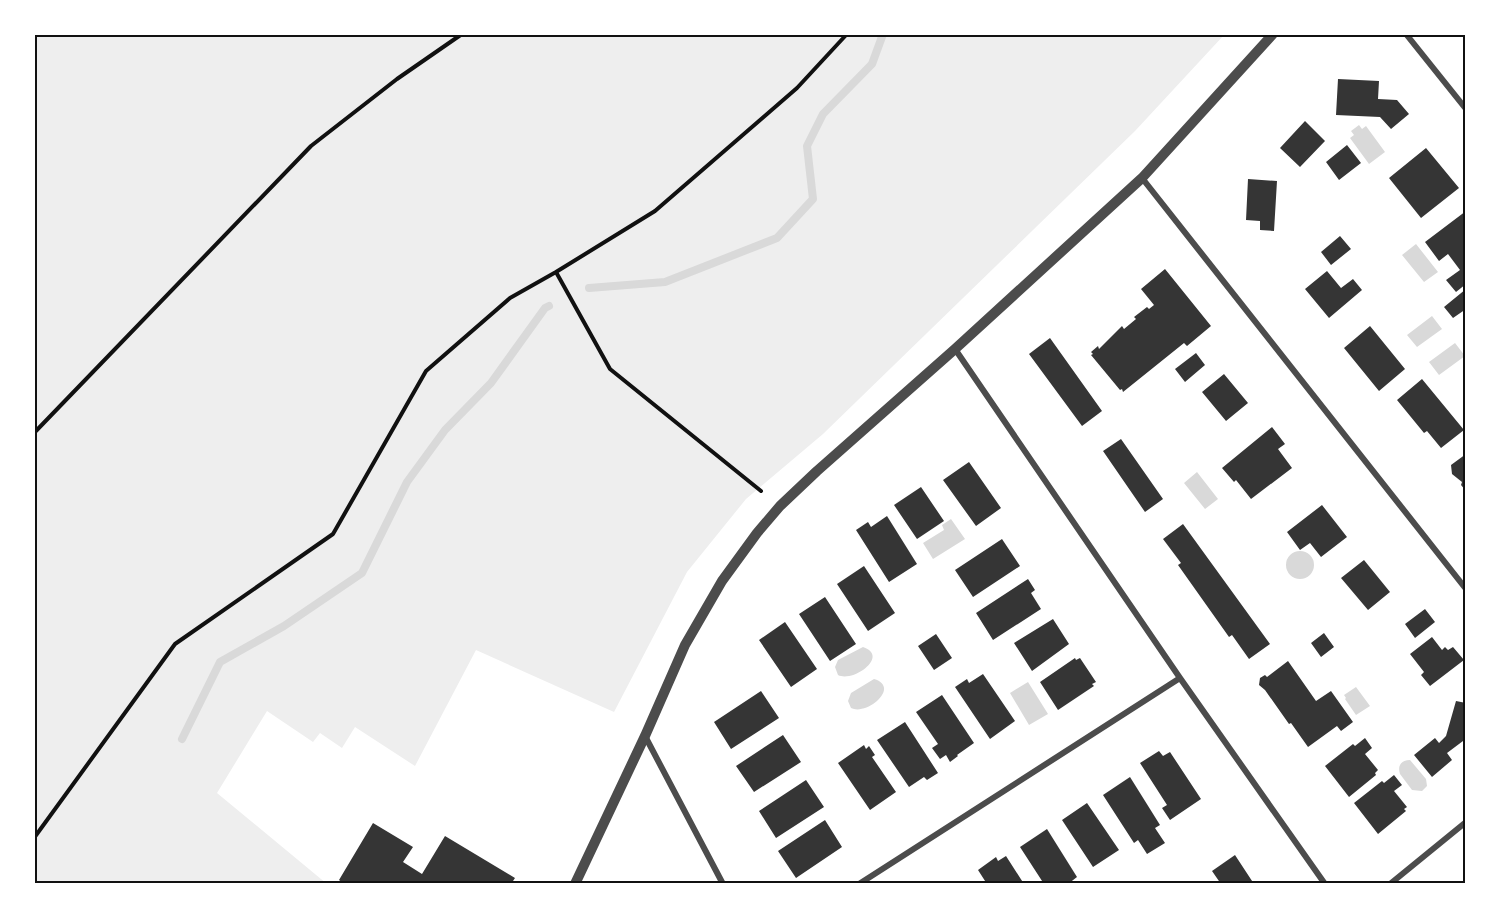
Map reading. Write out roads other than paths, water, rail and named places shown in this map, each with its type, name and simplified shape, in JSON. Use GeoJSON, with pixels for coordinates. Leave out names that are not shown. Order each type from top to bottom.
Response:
{"type":"FeatureCollection","features":[{"type":"Feature","properties":{"kind":"street"},"geometry":{"type":"LineString","coordinates":[[575,884],[685,645],[722,581],[757,533],[794,492],[1142,178],[1272,34]]}},
{"type":"Feature","properties":{"kind":"street"},"geometry":{"type":"LineString","coordinates":[[1406,34],[1466,109]]}},
{"type":"Feature","properties":{"kind":"street"},"geometry":{"type":"LineString","coordinates":[[1142,178],[1466,589]]}},
{"type":"Feature","properties":{"kind":"street"},"geometry":{"type":"LineString","coordinates":[[955,349],[1324,884]]}},
{"type":"Feature","properties":{"kind":"street"},"geometry":{"type":"LineString","coordinates":[[859,884],[1180,678]]}},
{"type":"Feature","properties":{"kind":"street"},"geometry":{"type":"LineString","coordinates":[[645,736],[723,884]]}},
{"type":"Feature","properties":{"kind":"street"},"geometry":{"type":"LineString","coordinates":[[1390,884],[1466,822]]}},
{"type":"Feature","properties":{"kind":"waterway"},"geometry":{"type":"LineString","coordinates":[[589,288],[665,282],[777,238],[813,199],[807,146],[823,114],[872,64],[883,34]]}},
{"type":"Feature","properties":{"kind":"waterway"},"geometry":{"type":"LineString","coordinates":[[182,739],[220,662],[284,626],[362,573],[407,482],[445,430],[491,383],[545,308],[549,306]]}}]}
